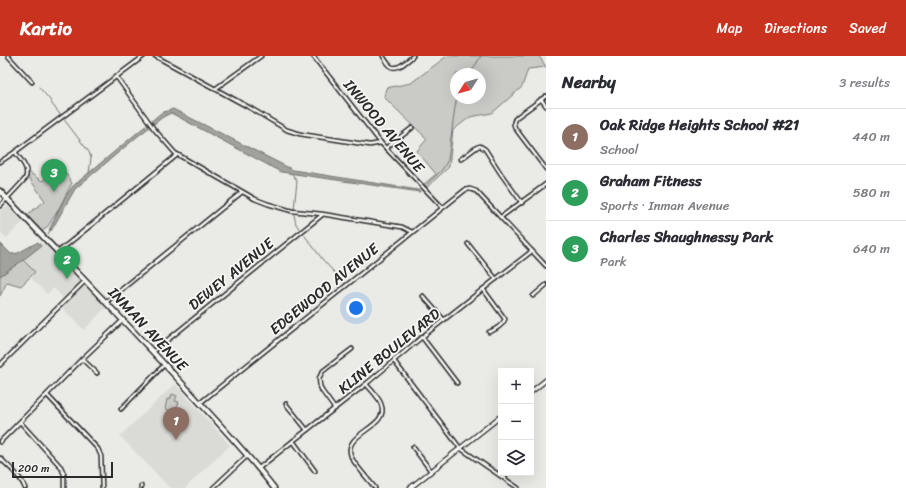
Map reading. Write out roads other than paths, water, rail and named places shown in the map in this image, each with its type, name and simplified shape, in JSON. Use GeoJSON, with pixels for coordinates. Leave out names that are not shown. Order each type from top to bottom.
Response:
{"type":"FeatureCollection","features":[{"type":"Feature","properties":{"kind":"main road","name":"INMAN AVENUE"},"geometry":{"type":"LineString","coordinates":[[0,191],[48,243],[154,351],[248,455],[274,488]]}},
{"type":"Feature","properties":{"kind":"street"},"geometry":{"type":"LineString","coordinates":[[8,56],[32,82]]}},
{"type":"Feature","properties":{"kind":"street"},"geometry":{"type":"LineString","coordinates":[[0,162],[144,56]]}},
{"type":"Feature","properties":{"kind":"street"},"geometry":{"type":"LineString","coordinates":[[155,56],[252,109],[283,128],[293,132],[370,145],[381,143]]}},
{"type":"Feature","properties":{"kind":"street"},"geometry":{"type":"LineString","coordinates":[[215,89],[261,56]]}},
{"type":"Feature","properties":{"kind":"street","name":"INWOOD AVENUE"},"geometry":{"type":"LineString","coordinates":[[313,56],[381,143],[442,207]]}},
{"type":"Feature","properties":{"kind":"street"},"geometry":{"type":"LineString","coordinates":[[384,57],[391,66],[396,67],[400,66],[413,56]]}},
{"type":"Feature","properties":{"kind":"street"},"geometry":{"type":"LineString","coordinates":[[116,76],[171,150],[177,155],[255,199],[292,211],[322,214],[402,227],[412,232]]}},
{"type":"Feature","properties":{"kind":"street"},"geometry":{"type":"LineString","coordinates":[[546,96],[514,119],[513,122],[515,128],[546,169]]}},
{"type":"Feature","properties":{"kind":"street"},"geometry":{"type":"LineString","coordinates":[[541,99],[546,106]]}},
{"type":"Feature","properties":{"kind":"street"},"geometry":{"type":"LineString","coordinates":[[386,148],[412,128]]}},
{"type":"Feature","properties":{"kind":"street"},"geometry":{"type":"LineString","coordinates":[[461,159],[477,147],[483,147],[522,202]]}},
{"type":"Feature","properties":{"kind":"street"},"geometry":{"type":"LineString","coordinates":[[0,206],[8,199],[27,175],[25,167],[15,152]]}},
{"type":"Feature","properties":{"kind":"street"},"geometry":{"type":"LineString","coordinates":[[58,252],[177,155]]}},
{"type":"Feature","properties":{"kind":"street"},"geometry":{"type":"LineString","coordinates":[[546,184],[501,217],[546,266]]}},
{"type":"Feature","properties":{"kind":"street","name":"EDGEWOOD AVENUE"},"geometry":{"type":"LineString","coordinates":[[200,403],[465,190],[470,189],[476,191],[501,217]]}},
{"type":"Feature","properties":{"kind":"street"},"geometry":{"type":"LineString","coordinates":[[106,302],[242,192]]}},
{"type":"Feature","properties":{"kind":"street","name":"DEWEY AVENUE"},"geometry":{"type":"LineString","coordinates":[[154,351],[322,214]]}},
{"type":"Feature","properties":{"kind":"street"},"geometry":{"type":"LineString","coordinates":[[468,244],[496,279]]}},
{"type":"Feature","properties":{"kind":"street","name":"KLINE BOULEVARD"},"geometry":{"type":"LineString","coordinates":[[259,468],[532,251]]}},
{"type":"Feature","properties":{"kind":"street"},"geometry":{"type":"LineString","coordinates":[[0,366],[86,281]]}},
{"type":"Feature","properties":{"kind":"street"},"geometry":{"type":"LineString","coordinates":[[533,296],[546,285]]}},
{"type":"Feature","properties":{"kind":"street"},"geometry":{"type":"LineString","coordinates":[[483,289],[505,319],[504,322],[489,332]]}},
{"type":"Feature","properties":{"kind":"street"},"geometry":{"type":"LineString","coordinates":[[423,296],[444,320]]}},
{"type":"Feature","properties":{"kind":"street"},"geometry":{"type":"LineString","coordinates":[[0,442],[123,320]]}},
{"type":"Feature","properties":{"kind":"street"},"geometry":{"type":"LineString","coordinates":[[422,337],[457,383]]}},
{"type":"Feature","properties":{"kind":"street"},"geometry":{"type":"LineString","coordinates":[[335,409],[322,391],[319,378],[323,371],[352,349]]}},
{"type":"Feature","properties":{"kind":"street"},"geometry":{"type":"LineString","coordinates":[[82,359],[97,373]]}},
{"type":"Feature","properties":{"kind":"street"},"geometry":{"type":"LineString","coordinates":[[394,361],[460,448],[518,488]]}},
{"type":"Feature","properties":{"kind":"street"},"geometry":{"type":"LineString","coordinates":[[121,409],[165,364]]}},
{"type":"Feature","properties":{"kind":"street"},"geometry":{"type":"LineString","coordinates":[[534,390],[546,380]]}},
{"type":"Feature","properties":{"kind":"street"},"geometry":{"type":"LineString","coordinates":[[366,384],[381,403],[382,413],[377,422],[353,440],[350,446],[350,453],[352,459],[375,488]]}},
{"type":"Feature","properties":{"kind":"street"},"geometry":{"type":"LineString","coordinates":[[47,395],[98,450],[101,456],[102,488]]}},
{"type":"Feature","properties":{"kind":"street"},"geometry":{"type":"LineString","coordinates":[[286,404],[307,430]]}},
{"type":"Feature","properties":{"kind":"street"},"geometry":{"type":"LineString","coordinates":[[410,488],[498,418]]}},
{"type":"Feature","properties":{"kind":"street"},"geometry":{"type":"LineString","coordinates":[[20,422],[61,467],[64,474],[64,488]]}},
{"type":"Feature","properties":{"kind":"street"},"geometry":{"type":"LineString","coordinates":[[293,441],[315,471]]}},
{"type":"Feature","properties":{"kind":"street"},"geometry":{"type":"LineString","coordinates":[[413,446],[431,471]]}},
{"type":"Feature","properties":{"kind":"street"},"geometry":{"type":"LineString","coordinates":[[212,488],[248,455]]}},
{"type":"Feature","properties":{"kind":"street"},"geometry":{"type":"LineString","coordinates":[[0,458],[20,478],[25,488]]}},
{"type":"Feature","properties":{"kind":"waterway"},"geometry":{"type":"LineString","coordinates":[[474,68],[481,56]]}},
{"type":"Feature","properties":{"kind":"waterway"},"geometry":{"type":"LineString","coordinates":[[39,87],[89,152],[91,158],[89,173]]}},
{"type":"Feature","properties":{"kind":"waterway"},"geometry":{"type":"LineString","coordinates":[[427,184],[442,170],[448,160],[456,104]]}},
{"type":"Feature","properties":{"kind":"waterway"},"geometry":{"type":"LineString","coordinates":[[292,174],[297,181],[294,209]]}},
{"type":"Feature","properties":{"kind":"waterway"},"geometry":{"type":"LineString","coordinates":[[294,215],[296,224],[300,230]]}},
{"type":"Feature","properties":{"kind":"waterway"},"geometry":{"type":"LineString","coordinates":[[45,237],[49,233],[50,228]]}},
{"type":"Feature","properties":{"kind":"waterway"},"geometry":{"type":"LineString","coordinates":[[305,236],[323,260],[346,285]]}},
{"type":"Feature","properties":{"kind":"place","name":"Charles Shaughnessy Park"},"geometry":{"type":"Point","coordinates":[54,192]}},
{"type":"Feature","properties":{"kind":"place","name":"Graham Fitness"},"geometry":{"type":"Point","coordinates":[67,279]}},
{"type":"Feature","properties":{"kind":"place","name":"Oak Ridge Heights School #21"},"geometry":{"type":"Point","coordinates":[176,440]}}]}
